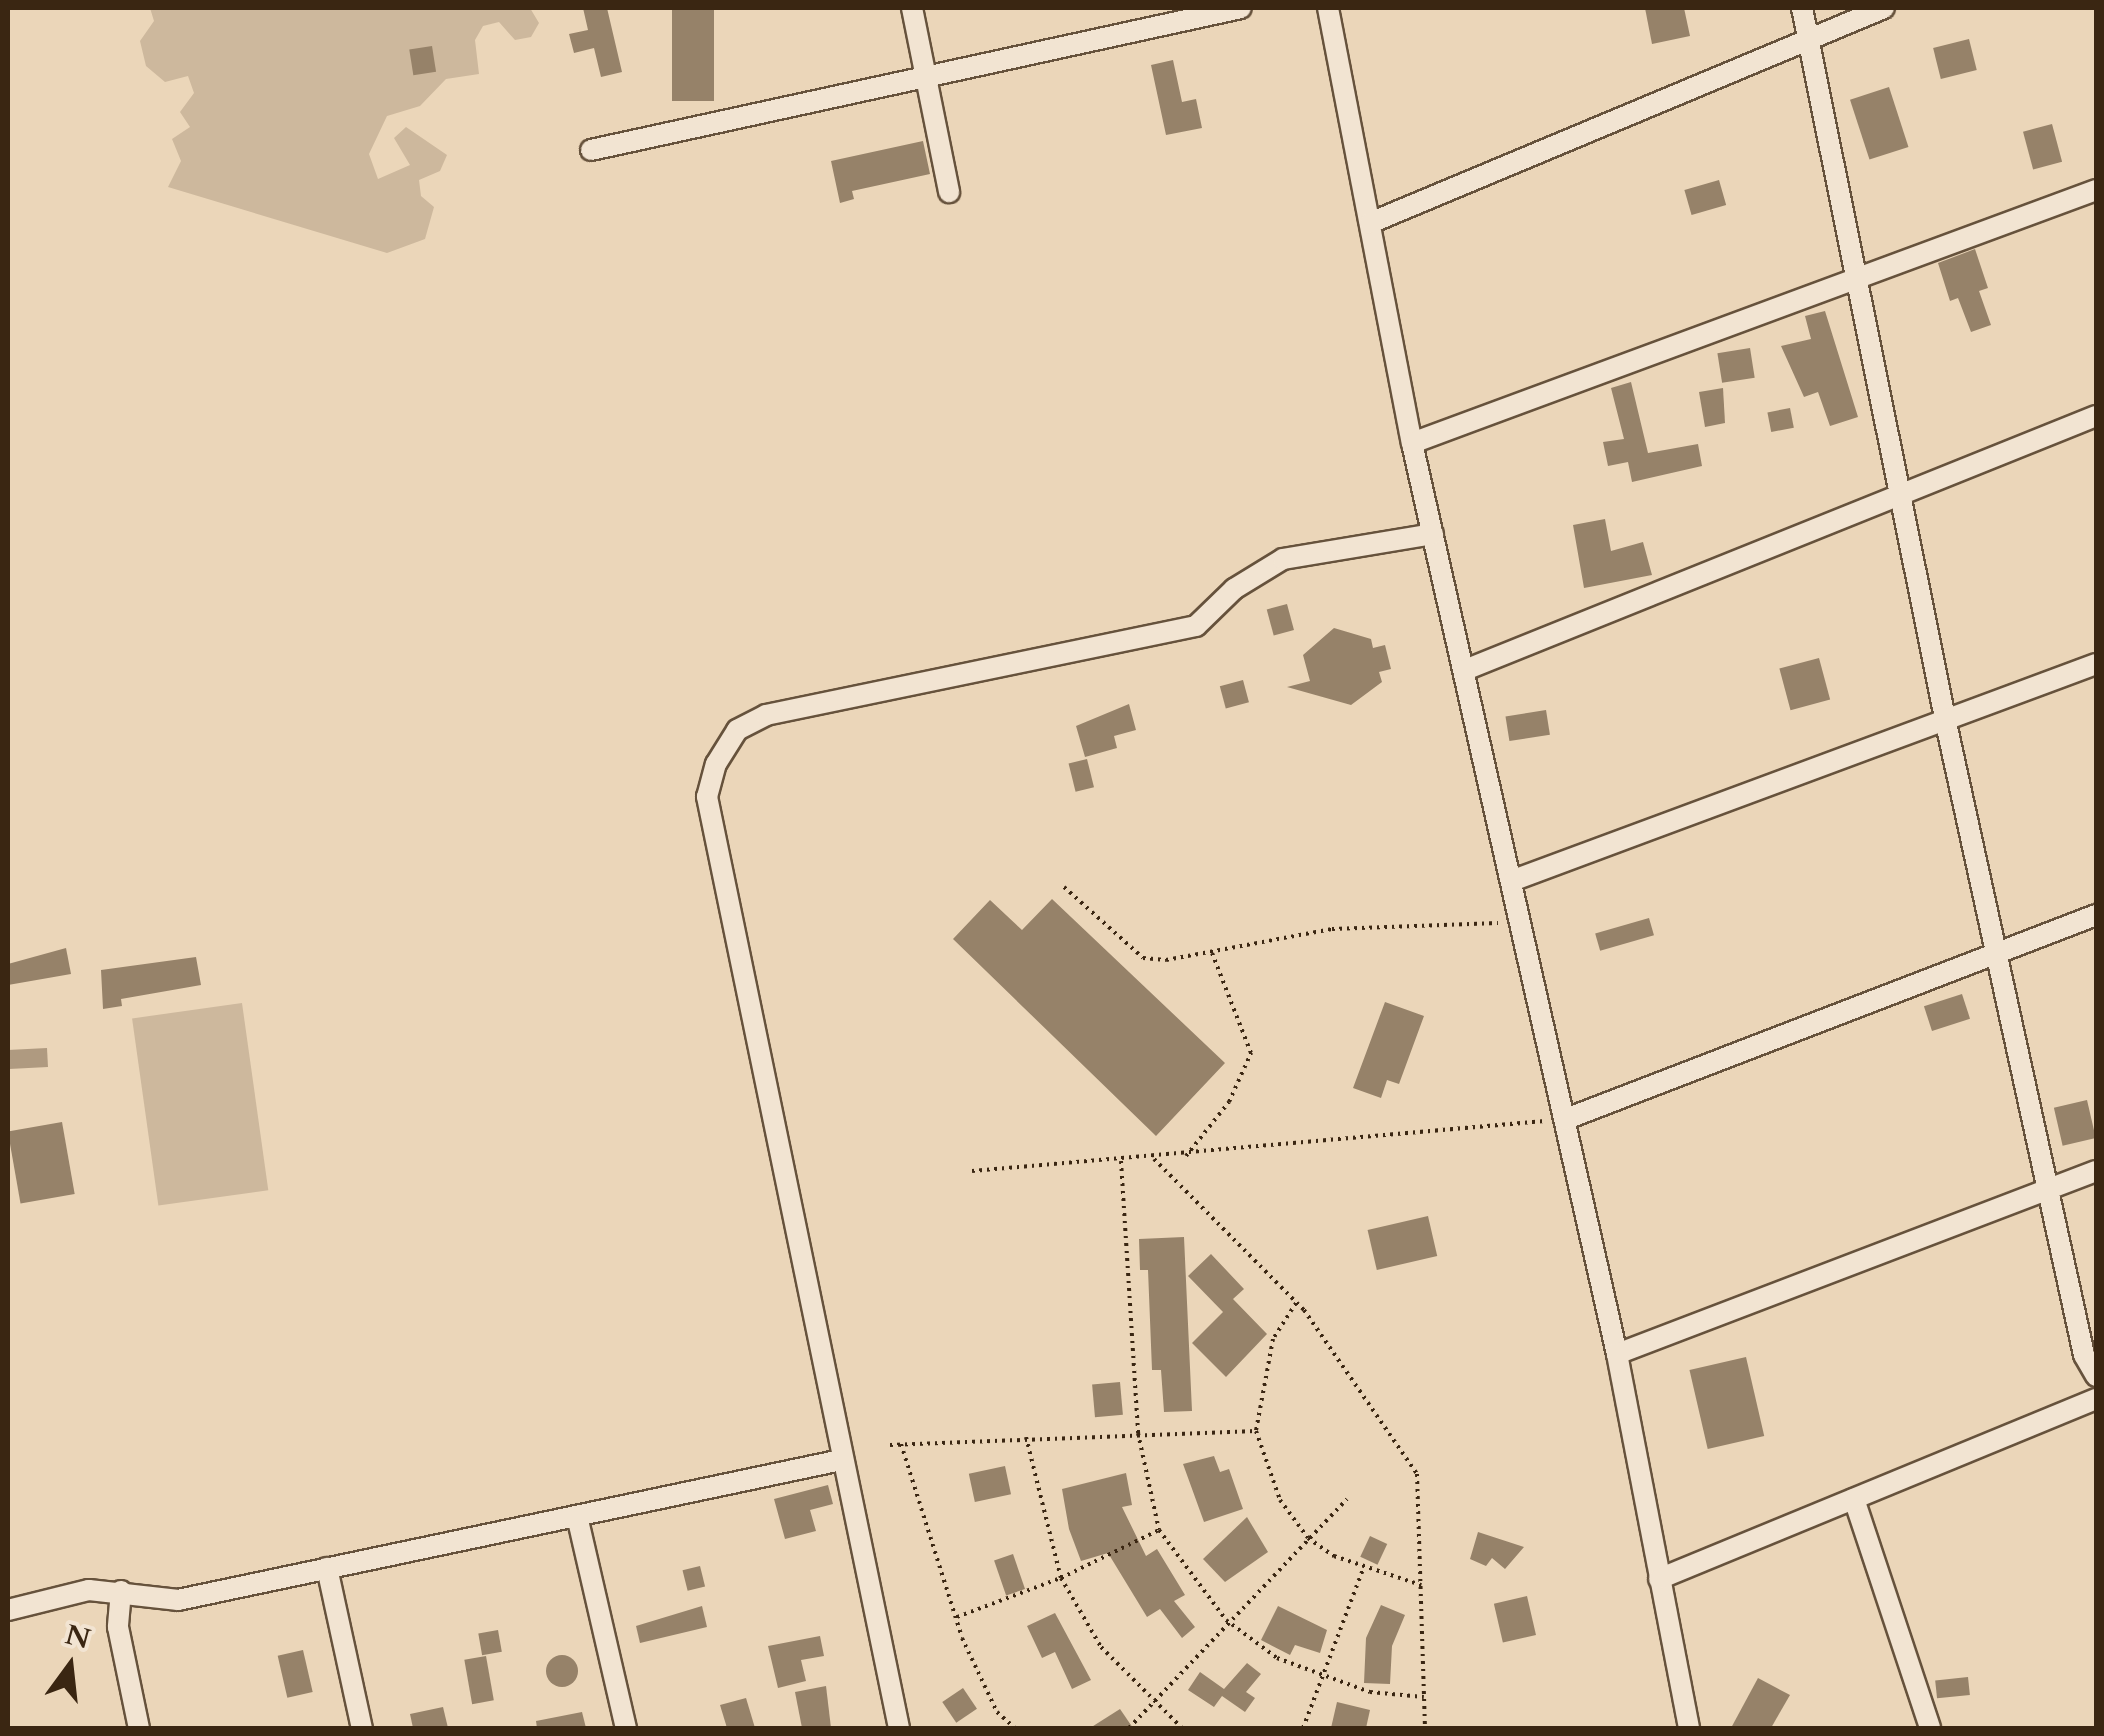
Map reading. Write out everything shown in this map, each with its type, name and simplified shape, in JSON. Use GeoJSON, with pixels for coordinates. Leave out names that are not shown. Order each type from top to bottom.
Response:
{"type":"FeatureCollection","features":[{"type":"Feature","properties":{"kind":"street"},"geometry":{"type":"LineString","coordinates":[[912,8],[949,192]]}},
{"type":"Feature","properties":{"kind":"street"},"geometry":{"type":"LineString","coordinates":[[591,150],[1242,8]]}},
{"type":"Feature","properties":{"kind":"street"},"geometry":{"type":"LineString","coordinates":[[1328,8],[1412,443],[1514,880],[1617,1354],[1689,1728]]}},
{"type":"Feature","properties":{"kind":"street"},"geometry":{"type":"LineString","coordinates":[[1802,8],[1946,723],[2000,952],[2084,1355],[2096,1376]]}},
{"type":"Feature","properties":{"kind":"street"},"geometry":{"type":"LineString","coordinates":[[1370,223],[1808,35],[1884,8]]}},
{"type":"Feature","properties":{"kind":"street"},"geometry":{"type":"LineString","coordinates":[[1412,443],[1859,282],[2096,190]]}},
{"type":"Feature","properties":{"kind":"street"},"geometry":{"type":"LineString","coordinates":[[1465,670],[2096,416]]}},
{"type":"Feature","properties":{"kind":"street"},"geometry":{"type":"LineString","coordinates":[[899,1728],[707,797],[716,764],[737,730],[766,715],[1196,626],[1234,589],[1284,559],[1434,534]]}},
{"type":"Feature","properties":{"kind":"street"},"geometry":{"type":"LineString","coordinates":[[1514,880],[1946,723],[2096,664]]}},
{"type":"Feature","properties":{"kind":"street"},"geometry":{"type":"LineString","coordinates":[[1566,1119],[2096,914]]}},
{"type":"Feature","properties":{"kind":"street"},"geometry":{"type":"LineString","coordinates":[[1617,1354],[2096,1172]]}},
{"type":"Feature","properties":{"kind":"street"},"geometry":{"type":"LineString","coordinates":[[1659,1579],[2096,1399]]}},
{"type":"Feature","properties":{"kind":"street"},"geometry":{"type":"LineString","coordinates":[[8,1610],[90,1590],[178,1600],[842,1460]]}},
{"type":"Feature","properties":{"kind":"street"},"geometry":{"type":"LineString","coordinates":[[1854,1499],[1930,1728]]}},
{"type":"Feature","properties":{"kind":"street"},"geometry":{"type":"LineString","coordinates":[[577,1516],[626,1728]]}},
{"type":"Feature","properties":{"kind":"street"},"geometry":{"type":"LineString","coordinates":[[327,1568],[362,1728]]}},
{"type":"Feature","properties":{"kind":"street"},"geometry":{"type":"LineString","coordinates":[[122,1591],[118,1627],[139,1728]]}},
{"type":"Feature","properties":{"kind":"path"},"geometry":{"type":"LineString","coordinates":[[1064,887],[1143,958],[1212,952],[1332,929],[1522,922]]}},
{"type":"Feature","properties":{"kind":"path"},"geometry":{"type":"LineString","coordinates":[[1186,1156],[1228,1102],[1252,1053],[1212,952]]}},
{"type":"Feature","properties":{"kind":"path"},"geometry":{"type":"LineString","coordinates":[[972,1171],[1154,1159],[1566,1119]]}},
{"type":"Feature","properties":{"kind":"path"},"geometry":{"type":"LineString","coordinates":[[1154,1159],[1297,1303],[1417,1474],[1425,1728]]}},
{"type":"Feature","properties":{"kind":"path"},"geometry":{"type":"LineString","coordinates":[[1121,1161],[1138,1433],[1159,1530],[1226,1620],[1276,1658],[1322,1679],[1424,1697]]}},
{"type":"Feature","properties":{"kind":"path"},"geometry":{"type":"LineString","coordinates":[[1297,1303],[1273,1339],[1256,1431],[1280,1500],[1308,1538],[1363,1569],[1421,1585]]}},
{"type":"Feature","properties":{"kind":"path"},"geometry":{"type":"LineString","coordinates":[[890,1445],[1026,1436],[1256,1431]]}},
{"type":"Feature","properties":{"kind":"path"},"geometry":{"type":"LineString","coordinates":[[1026,1436],[1060,1578],[1101,1648],[1151,1704],[1182,1728]]}},
{"type":"Feature","properties":{"kind":"path"},"geometry":{"type":"LineString","coordinates":[[901,1444],[955,1618],[997,1712],[1014,1728]]}},
{"type":"Feature","properties":{"kind":"path"},"geometry":{"type":"LineString","coordinates":[[1129,1728],[1226,1620],[1347,1498]]}},
{"type":"Feature","properties":{"kind":"path"},"geometry":{"type":"LineString","coordinates":[[955,1618],[1060,1578],[1159,1530]]}},
{"type":"Feature","properties":{"kind":"path"},"geometry":{"type":"LineString","coordinates":[[1304,1728],[1363,1569]]}},
{"type":"Feature","properties":{"kind":"shaded area"},"geometry":{"type":"Polygon","coordinates":[[[150,8],[530,8],[539,23],[531,37],[515,40],[499,22],[483,26],[475,40],[479,74],[446,79],[420,106],[387,116],[369,154],[378,179],[410,165],[394,138],[406,127],[447,155],[440,171],[419,180],[421,196],[434,207],[425,239],[387,253],[168,187],[181,161],[172,139],[190,127],[180,112],[194,93],[188,76],[165,82],[146,66],[140,41],[154,21],[150,8]]]}},
{"type":"Feature","properties":{"kind":"shaded area"},"geometry":{"type":"Polygon","coordinates":[[[242,1003],[268,1190],[158,1206],[132,1018],[242,1003]]]}},
{"type":"Feature","properties":{"kind":"shaded area"},"geometry":{"type":"Polygon","coordinates":[[[47,1048],[48,1067],[9,1069],[8,1050],[47,1048]]]}},
{"type":"Feature","properties":{"kind":"building"},"geometry":{"type":"Polygon","coordinates":[[[583,8],[607,8],[622,72],[601,77],[594,48],[574,53],[569,34],[588,30],[583,8]]]}},
{"type":"Feature","properties":{"kind":"building"},"geometry":{"type":"Polygon","coordinates":[[[672,8],[714,8],[714,101],[672,101],[672,8]]]}},
{"type":"Feature","properties":{"kind":"building"},"geometry":{"type":"Polygon","coordinates":[[[1645,8],[1684,8],[1690,36],[1652,44],[1645,8]]]}},
{"type":"Feature","properties":{"kind":"building"},"geometry":{"type":"Polygon","coordinates":[[[1969,39],[1977,70],[1941,79],[1933,48],[1969,39]]]}},
{"type":"Feature","properties":{"kind":"building"},"geometry":{"type":"Polygon","coordinates":[[[432,46],[436,72],[413,75],[409,50],[432,46]]]}},
{"type":"Feature","properties":{"kind":"building"},"geometry":{"type":"Polygon","coordinates":[[[1173,60],[1182,102],[1196,99],[1202,128],[1166,135],[1151,65],[1173,60]]]}},
{"type":"Feature","properties":{"kind":"building"},"geometry":{"type":"Polygon","coordinates":[[[1889,87],[1908,147],[1869,160],[1850,100],[1889,87]]]}},
{"type":"Feature","properties":{"kind":"building"},"geometry":{"type":"Polygon","coordinates":[[[2052,124],[2062,162],[2033,169],[2023,132],[2052,124]]]}},
{"type":"Feature","properties":{"kind":"building"},"geometry":{"type":"Polygon","coordinates":[[[923,141],[930,174],[852,191],[854,199],[840,203],[831,161],[923,141]]]}},
{"type":"Feature","properties":{"kind":"building"},"geometry":{"type":"Polygon","coordinates":[[[1719,180],[1726,205],[1692,215],[1684,190],[1719,180]]]}},
{"type":"Feature","properties":{"kind":"building"},"geometry":{"type":"Polygon","coordinates":[[[1975,249],[1988,288],[1979,291],[1991,325],[1971,332],[1958,298],[1950,301],[1938,263],[1975,249]]]}},
{"type":"Feature","properties":{"kind":"building"},"geometry":{"type":"Polygon","coordinates":[[[1825,311],[1858,417],[1830,426],[1818,392],[1804,397],[1781,346],[1811,339],[1805,316],[1825,311]]]}},
{"type":"Feature","properties":{"kind":"building"},"geometry":{"type":"Polygon","coordinates":[[[1750,348],[1755,378],[1722,383],[1717,353],[1750,348]]]}},
{"type":"Feature","properties":{"kind":"building"},"geometry":{"type":"Polygon","coordinates":[[[1631,382],[1648,453],[1698,444],[1702,466],[1632,482],[1628,462],[1608,466],[1603,442],[1624,439],[1611,388],[1631,382]]]}},
{"type":"Feature","properties":{"kind":"building"},"geometry":{"type":"Polygon","coordinates":[[[1723,388],[1725,423],[1705,427],[1699,392],[1723,388]]]}},
{"type":"Feature","properties":{"kind":"building"},"geometry":{"type":"Polygon","coordinates":[[[1790,408],[1794,428],[1771,432],[1767,412],[1790,408]]]}},
{"type":"Feature","properties":{"kind":"building"},"geometry":{"type":"Polygon","coordinates":[[[1605,519],[1611,551],[1643,542],[1652,575],[1584,588],[1573,525],[1605,519]]]}},
{"type":"Feature","properties":{"kind":"building"},"geometry":{"type":"Polygon","coordinates":[[[1287,604],[1294,630],[1274,636],[1267,609],[1287,604]]]}},
{"type":"Feature","properties":{"kind":"building"},"geometry":{"type":"Polygon","coordinates":[[[1334,628],[1371,639],[1373,648],[1385,645],[1391,669],[1379,672],[1382,682],[1351,705],[1287,687],[1310,681],[1303,655],[1334,628]]]}},
{"type":"Feature","properties":{"kind":"building"},"geometry":{"type":"Polygon","coordinates":[[[1819,658],[1830,700],[1791,710],[1779,669],[1819,658]]]}},
{"type":"Feature","properties":{"kind":"building"},"geometry":{"type":"Polygon","coordinates":[[[1243,680],[1249,702],[1226,708],[1220,686],[1243,680]]]}},
{"type":"Feature","properties":{"kind":"building"},"geometry":{"type":"Polygon","coordinates":[[[1129,704],[1136,730],[1114,736],[1117,748],[1085,757],[1076,726],[1129,704]]]}},
{"type":"Feature","properties":{"kind":"building"},"geometry":{"type":"Polygon","coordinates":[[[1546,710],[1550,735],[1509,741],[1506,716],[1546,710]]]}},
{"type":"Feature","properties":{"kind":"building"},"geometry":{"type":"Polygon","coordinates":[[[1087,759],[1094,787],[1076,792],[1069,764],[1087,759]]]}},
{"type":"Feature","properties":{"kind":"building"},"geometry":{"type":"Polygon","coordinates":[[[1052,899],[1225,1063],[1156,1136],[953,939],[990,900],[1022,930],[1052,899]]]}},
{"type":"Feature","properties":{"kind":"building"},"geometry":{"type":"Polygon","coordinates":[[[1649,918],[1654,935],[1600,951],[1595,933],[1649,918]]]}},
{"type":"Feature","properties":{"kind":"building"},"geometry":{"type":"Polygon","coordinates":[[[66,948],[71,974],[8,985],[8,964],[66,948]]]}},
{"type":"Feature","properties":{"kind":"building"},"geometry":{"type":"Polygon","coordinates":[[[196,957],[201,985],[121,999],[122,1006],[103,1009],[101,970],[196,957]]]}},
{"type":"Feature","properties":{"kind":"building"},"geometry":{"type":"Polygon","coordinates":[[[1962,994],[1970,1019],[1932,1031],[1924,1006],[1962,994]]]}},
{"type":"Feature","properties":{"kind":"building"},"geometry":{"type":"Polygon","coordinates":[[[1385,1002],[1424,1016],[1399,1084],[1387,1080],[1381,1098],[1353,1088],[1385,1002]]]}},
{"type":"Feature","properties":{"kind":"building"},"geometry":{"type":"Polygon","coordinates":[[[2087,1100],[2096,1138],[2063,1146],[2054,1108],[2087,1100]]]}},
{"type":"Feature","properties":{"kind":"building"},"geometry":{"type":"Polygon","coordinates":[[[62,1122],[75,1194],[21,1203],[8,1132],[62,1122]]]}},
{"type":"Feature","properties":{"kind":"building"},"geometry":{"type":"Polygon","coordinates":[[[1428,1216],[1437,1256],[1377,1270],[1368,1230],[1428,1216]]]}},
{"type":"Feature","properties":{"kind":"building"},"geometry":{"type":"Polygon","coordinates":[[[1184,1237],[1192,1411],[1164,1412],[1161,1370],[1152,1370],[1148,1270],[1140,1270],[1139,1239],[1184,1237]]]}},
{"type":"Feature","properties":{"kind":"building"},"geometry":{"type":"Polygon","coordinates":[[[1211,1254],[1244,1289],[1233,1299],[1267,1334],[1226,1377],[1192,1343],[1223,1312],[1188,1276],[1211,1254]]]}},
{"type":"Feature","properties":{"kind":"building"},"geometry":{"type":"Polygon","coordinates":[[[1746,1357],[1764,1436],[1708,1449],[1689,1370],[1746,1357]]]}},
{"type":"Feature","properties":{"kind":"building"},"geometry":{"type":"Polygon","coordinates":[[[1120,1382],[1123,1415],[1095,1417],[1092,1384],[1120,1382]]]}},
{"type":"Feature","properties":{"kind":"building"},"geometry":{"type":"Polygon","coordinates":[[[1214,1456],[1220,1472],[1229,1469],[1243,1509],[1204,1522],[1183,1464],[1214,1456]]]}},
{"type":"Feature","properties":{"kind":"building"},"geometry":{"type":"Polygon","coordinates":[[[1005,1466],[1011,1494],[975,1502],[969,1474],[1005,1466]]]}},
{"type":"Feature","properties":{"kind":"building"},"geometry":{"type":"Polygon","coordinates":[[[1126,1473],[1132,1505],[1122,1507],[1146,1556],[1157,1549],[1185,1595],[1174,1601],[1195,1627],[1182,1638],[1160,1609],[1147,1617],[1108,1553],[1081,1561],[1069,1529],[1062,1489],[1126,1473]]]}},
{"type":"Feature","properties":{"kind":"building"},"geometry":{"type":"Polygon","coordinates":[[[828,1485],[833,1504],[810,1510],[816,1531],[785,1539],[774,1499],[828,1485]]]}},
{"type":"Feature","properties":{"kind":"building"},"geometry":{"type":"Polygon","coordinates":[[[1247,1517],[1268,1552],[1225,1582],[1203,1559],[1247,1517]]]}},
{"type":"Feature","properties":{"kind":"building"},"geometry":{"type":"Polygon","coordinates":[[[1478,1532],[1524,1547],[1505,1569],[1492,1558],[1486,1566],[1470,1559],[1478,1532]]]}},
{"type":"Feature","properties":{"kind":"building"},"geometry":{"type":"Polygon","coordinates":[[[1370,1536],[1387,1544],[1377,1565],[1360,1557],[1370,1536]]]}},
{"type":"Feature","properties":{"kind":"building"},"geometry":{"type":"Polygon","coordinates":[[[1013,1554],[1025,1589],[1006,1595],[994,1561],[1013,1554]]]}},
{"type":"Feature","properties":{"kind":"building"},"geometry":{"type":"Polygon","coordinates":[[[700,1566],[705,1586],[688,1591],[683,1570],[700,1566]]]}},
{"type":"Feature","properties":{"kind":"building"},"geometry":{"type":"Polygon","coordinates":[[[1527,1596],[1536,1635],[1503,1643],[1494,1604],[1527,1596]]]}},
{"type":"Feature","properties":{"kind":"building"},"geometry":{"type":"Polygon","coordinates":[[[1381,1605],[1405,1615],[1392,1646],[1390,1684],[1364,1683],[1366,1638],[1381,1605]]]}},
{"type":"Feature","properties":{"kind":"building"},"geometry":{"type":"Polygon","coordinates":[[[702,1606],[707,1627],[640,1643],[636,1626],[702,1606]]]}},
{"type":"Feature","properties":{"kind":"building"},"geometry":{"type":"Polygon","coordinates":[[[1278,1606],[1327,1630],[1320,1653],[1295,1645],[1290,1655],[1261,1640],[1278,1606]]]}},
{"type":"Feature","properties":{"kind":"building"},"geometry":{"type":"Polygon","coordinates":[[[1055,1613],[1091,1680],[1072,1689],[1055,1652],[1042,1658],[1027,1626],[1055,1613]]]}},
{"type":"Feature","properties":{"kind":"building"},"geometry":{"type":"Polygon","coordinates":[[[498,1630],[502,1652],[482,1655],[478,1633],[498,1630]]]}},
{"type":"Feature","properties":{"kind":"building"},"geometry":{"type":"Polygon","coordinates":[[[820,1636],[824,1656],[801,1660],[806,1681],[778,1688],[768,1646],[820,1636]]]}},
{"type":"Feature","properties":{"kind":"building"},"geometry":{"type":"Polygon","coordinates":[[[303,1650],[313,1692],[287,1698],[278,1656],[303,1650]]]}},
{"type":"Feature","properties":{"kind":"building"},"geometry":{"type":"Polygon","coordinates":[[[562,1655],[574,1659],[578,1671],[574,1683],[562,1687],[550,1683],[546,1671],[550,1659],[562,1655]]]}},
{"type":"Feature","properties":{"kind":"building"},"geometry":{"type":"Polygon","coordinates":[[[486,1656],[494,1700],[472,1704],[464,1660],[486,1656]]]}},
{"type":"Feature","properties":{"kind":"building"},"geometry":{"type":"Polygon","coordinates":[[[1247,1663],[1261,1674],[1246,1692],[1255,1698],[1245,1712],[1222,1696],[1214,1707],[1188,1690],[1200,1672],[1224,1689],[1247,1663]]]}},
{"type":"Feature","properties":{"kind":"building"},"geometry":{"type":"Polygon","coordinates":[[[1968,1677],[1970,1695],[1937,1698],[1935,1680],[1968,1677]]]}},
{"type":"Feature","properties":{"kind":"building"},"geometry":{"type":"Polygon","coordinates":[[[1758,1678],[1790,1695],[1771,1728],[1731,1728],[1758,1678]]]}},
{"type":"Feature","properties":{"kind":"building"},"geometry":{"type":"Polygon","coordinates":[[[826,1686],[831,1728],[802,1728],[795,1692],[826,1686]]]}},
{"type":"Feature","properties":{"kind":"building"},"geometry":{"type":"Polygon","coordinates":[[[963,1688],[977,1709],[956,1723],[942,1702],[963,1688]]]}},
{"type":"Feature","properties":{"kind":"building"},"geometry":{"type":"Polygon","coordinates":[[[746,1698],[755,1728],[727,1728],[720,1705],[746,1698]]]}},
{"type":"Feature","properties":{"kind":"building"},"geometry":{"type":"Polygon","coordinates":[[[1337,1702],[1370,1710],[1366,1728],[1331,1728],[1337,1702]]]}},
{"type":"Feature","properties":{"kind":"building"},"geometry":{"type":"Polygon","coordinates":[[[443,1707],[448,1728],[413,1728],[410,1714],[443,1707]]]}},
{"type":"Feature","properties":{"kind":"building"},"geometry":{"type":"Polygon","coordinates":[[[1120,1709],[1133,1728],[1090,1728],[1120,1709]]]}},
{"type":"Feature","properties":{"kind":"building"},"geometry":{"type":"Polygon","coordinates":[[[582,1712],[586,1728],[537,1728],[536,1721],[582,1712]]]}}]}
